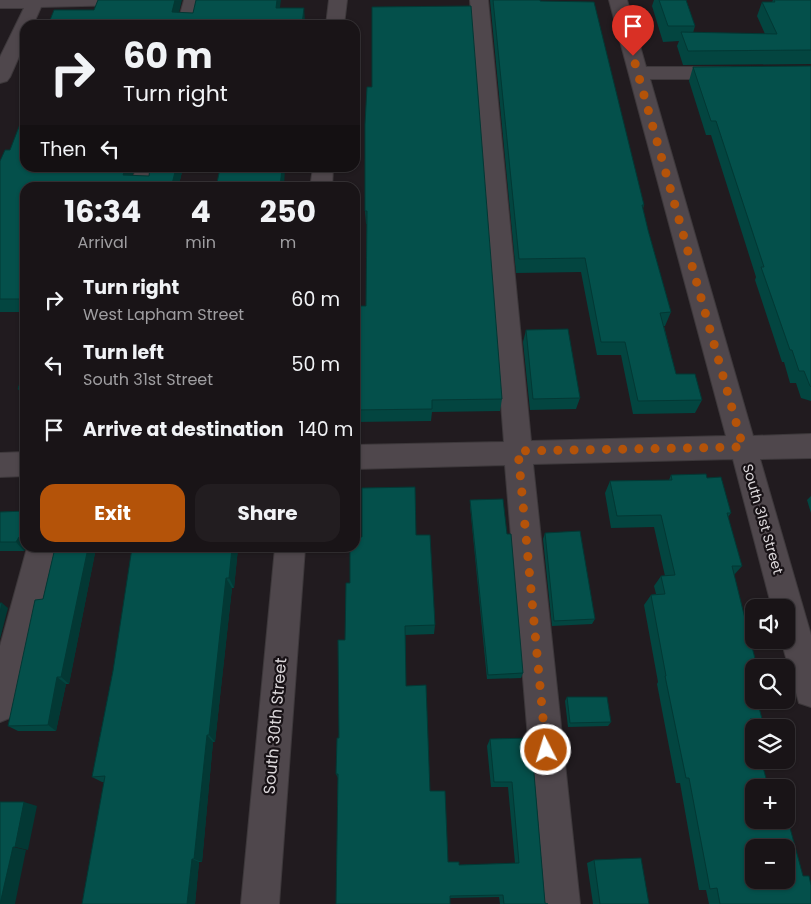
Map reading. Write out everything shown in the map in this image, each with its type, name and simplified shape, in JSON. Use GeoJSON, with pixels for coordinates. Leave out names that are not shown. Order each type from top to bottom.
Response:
{"type":"FeatureCollection","features":[{"type":"Feature","properties":{"kind":"street"},"geometry":{"type":"LineString","coordinates":[[0,2],[123,0]]}},
{"type":"Feature","properties":{"kind":"street"},"geometry":{"type":"LineString","coordinates":[[187,20],[193,0]]}},
{"type":"Feature","properties":{"kind":"street"},"geometry":{"type":"LineString","coordinates":[[336,20],[338,0]]}},
{"type":"Feature","properties":{"kind":"street"},"geometry":{"type":"LineString","coordinates":[[479,0],[518,451],[561,904]]}},
{"type":"Feature","properties":{"kind":"street","name":"South 31st Street"},"geometry":{"type":"LineString","coordinates":[[618,0],[809,675]]}},
{"type":"Feature","properties":{"kind":"street"},"geometry":{"type":"LineString","coordinates":[[26,20],[35,1]]}},
{"type":"Feature","properties":{"kind":"street"},"geometry":{"type":"LineString","coordinates":[[0,77],[20,34]]}},
{"type":"Feature","properties":{"kind":"street"},"geometry":{"type":"LineString","coordinates":[[638,73],[746,73]]}},
{"type":"Feature","properties":{"kind":"street"},"geometry":{"type":"LineString","coordinates":[[360,456],[811,446]]}},
{"type":"Feature","properties":{"kind":"street"},"geometry":{"type":"LineString","coordinates":[[0,465],[20,464]]}},
{"type":"Feature","properties":{"kind":"street"},"geometry":{"type":"LineString","coordinates":[[0,705],[41,552]]}},
{"type":"Feature","properties":{"kind":"street","name":"South 30th Street"},"geometry":{"type":"LineString","coordinates":[[260,904],[290,552]]}},
{"type":"Feature","properties":{"kind":"building"},"geometry":{"type":"Polygon","coordinates":[[[98,0],[175,0],[172,12],[193,13],[196,0],[277,0],[276,8],[304,8],[303,20],[50,20],[54,10],[94,10],[98,0]]]}},
{"type":"Feature","properties":{"kind":"building"},"geometry":{"type":"Polygon","coordinates":[[[493,0],[594,2],[644,205],[642,205],[648,230],[671,312],[660,313],[676,374],[695,374],[702,400],[638,401],[625,342],[601,342],[585,258],[519,259],[493,0]]]}},
{"type":"Feature","properties":{"kind":"building"},"geometry":{"type":"Polygon","coordinates":[[[659,0],[686,0],[695,26],[668,26],[659,0]]]}},
{"type":"Feature","properties":{"kind":"building"},"geometry":{"type":"Polygon","coordinates":[[[774,0],[811,0],[811,50],[688,51],[681,32],[777,34],[762,2],[775,2],[774,0]]]}},
{"type":"Feature","properties":{"kind":"building"},"geometry":{"type":"Polygon","coordinates":[[[471,6],[502,399],[432,400],[432,409],[360,410],[360,306],[366,306],[367,211],[365,211],[365,124],[367,87],[372,87],[372,7],[471,6]]]}},
{"type":"Feature","properties":{"kind":"building"},"geometry":{"type":"Polygon","coordinates":[[[811,66],[811,387],[804,371],[799,371],[792,350],[790,350],[761,267],[764,267],[716,121],[711,121],[693,67],[811,66]]]}},
{"type":"Feature","properties":{"kind":"building"},"geometry":{"type":"Polygon","coordinates":[[[20,124],[20,172],[124,172],[123,175],[149,176],[150,172],[175,172],[172,182],[20,182],[20,299],[0,299],[0,161],[5,150],[10,150],[20,124]]]}},
{"type":"Feature","properties":{"kind":"building"},"geometry":{"type":"Polygon","coordinates":[[[219,172],[282,172],[281,182],[217,182],[219,172]]]}},
{"type":"Feature","properties":{"kind":"building"},"geometry":{"type":"Polygon","coordinates":[[[568,329],[580,398],[533,399],[526,330],[568,329]]]}},
{"type":"Feature","properties":{"kind":"building"},"geometry":{"type":"Polygon","coordinates":[[[706,474],[707,478],[721,477],[731,513],[727,513],[742,566],[732,566],[745,619],[745,649],[753,649],[755,659],[745,659],[745,709],[759,709],[762,719],[745,719],[745,769],[763,769],[766,779],[745,779],[745,829],[790,829],[793,839],[745,839],[745,889],[795,889],[795,846],[803,876],[809,876],[811,904],[720,904],[717,888],[710,889],[689,778],[686,778],[665,676],[651,595],[665,594],[661,576],[675,575],[661,515],[617,516],[610,481],[672,480],[671,475],[706,474]]]}},
{"type":"Feature","properties":{"kind":"building"},"geometry":{"type":"Polygon","coordinates":[[[415,487],[416,535],[430,535],[435,625],[405,626],[406,686],[426,685],[430,791],[445,791],[448,862],[459,862],[459,865],[519,863],[512,782],[494,782],[490,739],[531,738],[545,903],[548,904],[504,904],[503,895],[450,896],[450,904],[336,904],[338,774],[336,774],[337,738],[339,738],[338,640],[345,640],[346,583],[350,583],[350,552],[360,552],[360,537],[362,537],[362,488],[415,487]]]}},
{"type":"Feature","properties":{"kind":"building"},"geometry":{"type":"Polygon","coordinates":[[[503,499],[507,534],[511,534],[523,673],[488,675],[470,500],[503,499]]]}},
{"type":"Feature","properties":{"kind":"building"},"geometry":{"type":"Polygon","coordinates":[[[20,511],[20,537],[16,542],[0,542],[0,512],[20,511]]]}},
{"type":"Feature","properties":{"kind":"building"},"geometry":{"type":"Polygon","coordinates":[[[580,531],[595,619],[554,621],[545,533],[580,531]]]}},
{"type":"Feature","properties":{"kind":"building"},"geometry":{"type":"Polygon","coordinates":[[[54,552],[87,552],[61,677],[57,677],[48,725],[8,726],[35,600],[43,599],[54,552]]]}},
{"type":"Feature","properties":{"kind":"building"},"geometry":{"type":"Polygon","coordinates":[[[131,552],[232,552],[229,578],[226,578],[209,735],[207,735],[194,859],[192,859],[187,904],[82,904],[105,776],[92,777],[113,671],[131,552]]]}},
{"type":"Feature","properties":{"kind":"building"},"geometry":{"type":"Polygon","coordinates":[[[567,697],[607,697],[611,722],[570,723],[567,697]]]}},
{"type":"Feature","properties":{"kind":"building"},"geometry":{"type":"Polygon","coordinates":[[[0,802],[24,802],[15,847],[13,847],[0,904],[0,802]]]}},
{"type":"Feature","properties":{"kind":"building"},"geometry":{"type":"Polygon","coordinates":[[[641,858],[649,904],[600,904],[594,860],[641,858]]]}},
{"type":"Feature","properties":{"kind":"route"},"geometry":{"type":"LineString","coordinates":[[546,750],[518,451],[743,447],[633,56]]}}]}
